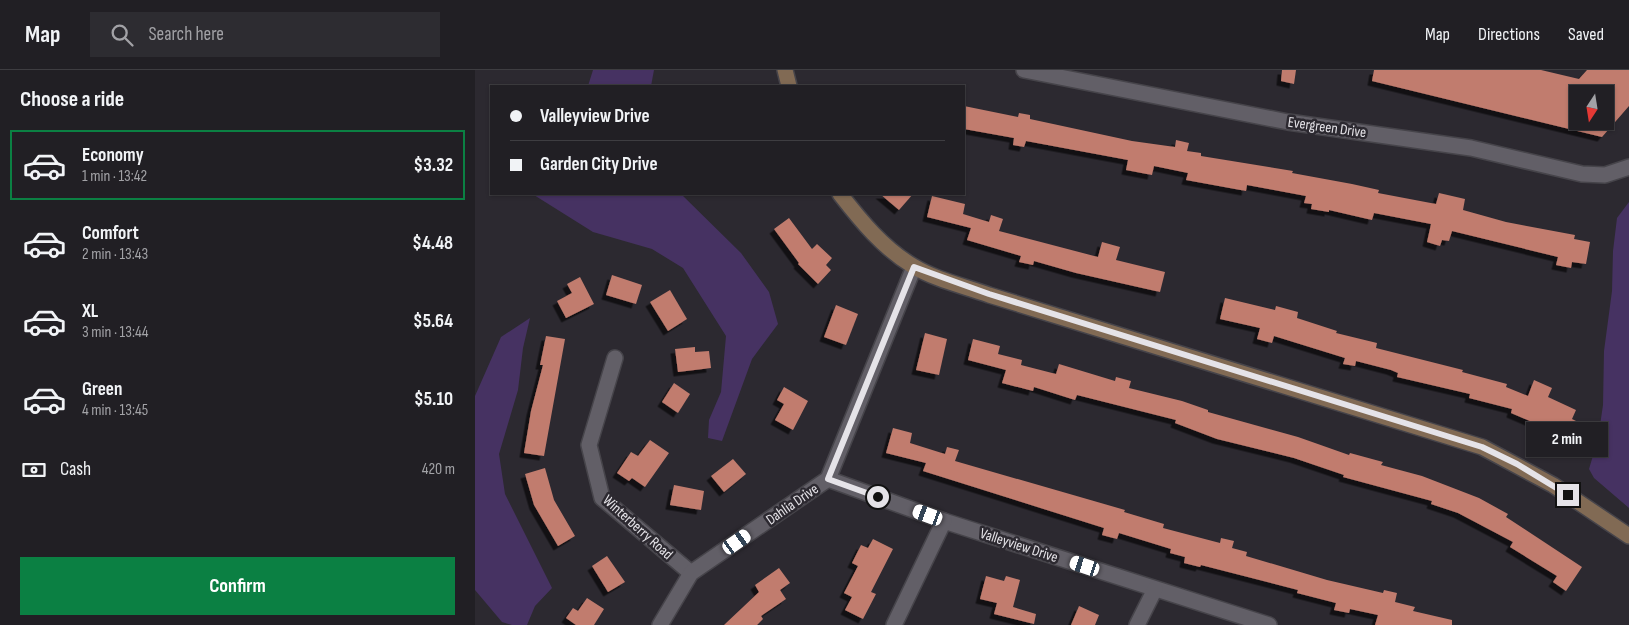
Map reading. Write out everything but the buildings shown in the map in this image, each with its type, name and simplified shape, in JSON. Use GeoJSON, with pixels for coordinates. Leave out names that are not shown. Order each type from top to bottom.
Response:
{"type":"FeatureCollection","features":[{"type":"Feature","properties":{"kind":"street"},"geometry":{"type":"LineString","coordinates":[[785,70],[789,85]]}},
{"type":"Feature","properties":{"kind":"street","name":"Evergreen Drive"},"geometry":{"type":"LineString","coordinates":[[1024,70],[1288,122],[1471,148],[1581,174],[1605,174],[1629,167]]}},
{"type":"Feature","properties":{"kind":"street"},"geometry":{"type":"LineString","coordinates":[[841,195],[859,219],[887,247],[914,267],[989,294],[1482,447],[1553,485],[1629,536]]}},
{"type":"Feature","properties":{"kind":"street","name":"Dahlia Drive"},"geometry":{"type":"LineString","coordinates":[[659,625],[691,573],[828,479],[914,267]]}},
{"type":"Feature","properties":{"kind":"street","name":"Winterberry Road"},"geometry":{"type":"LineString","coordinates":[[615,358],[589,445],[602,498],[691,573]]}},
{"type":"Feature","properties":{"kind":"street","name":"Valleyview Drive"},"geometry":{"type":"LineString","coordinates":[[828,479],[945,521],[1269,625]]}},
{"type":"Feature","properties":{"kind":"street"},"geometry":{"type":"LineString","coordinates":[[894,625],[945,521]]}},
{"type":"Feature","properties":{"kind":"street"},"geometry":{"type":"LineString","coordinates":[[1137,625],[1155,589]]}},
{"type":"Feature","properties":{"kind":"shaded area"},"geometry":{"type":"Polygon","coordinates":[[[593,70],[654,70],[651,85],[588,85],[593,70]]]}},
{"type":"Feature","properties":{"kind":"shaded area"},"geometry":{"type":"Polygon","coordinates":[[[534,195],[682,195],[741,253],[769,292],[778,324],[752,359],[722,441],[708,438],[709,420],[721,392],[726,336],[683,268],[652,249],[593,232],[534,195]]]}},
{"type":"Feature","properties":{"kind":"shaded area"},"geometry":{"type":"Polygon","coordinates":[[[1629,202],[1629,508],[1594,478],[1589,469],[1598,439],[1603,405],[1604,351],[1612,291],[1613,251],[1617,218],[1629,202]]]}},
{"type":"Feature","properties":{"kind":"shaded area"},"geometry":{"type":"Polygon","coordinates":[[[530,318],[523,348],[518,390],[499,454],[505,494],[552,588],[535,606],[527,625],[512,625],[502,622],[475,590],[475,396],[501,337],[530,318]]]}},
{"type":"Feature","properties":{"kind":"route"},"geometry":{"type":"LineString","coordinates":[[878,497],[828,479],[914,267],[989,294],[1442,433],[1482,447],[1517,464],[1568,495]]}}]}
